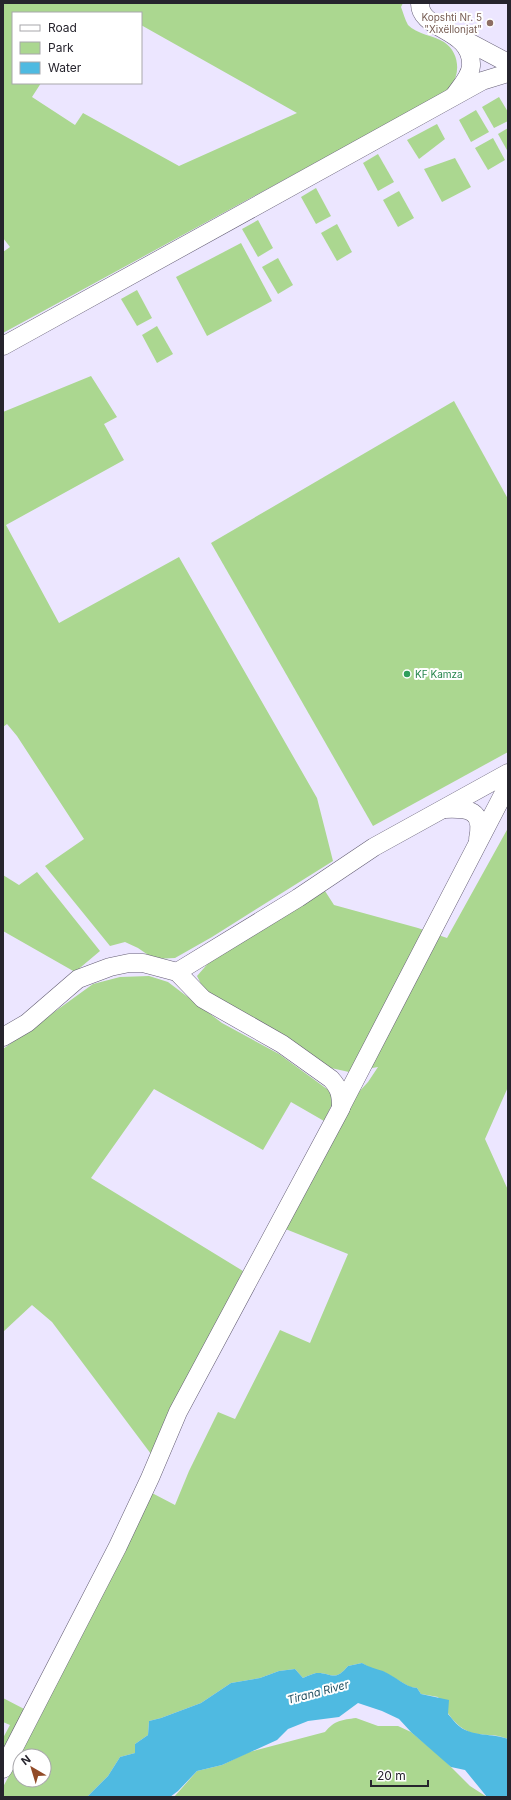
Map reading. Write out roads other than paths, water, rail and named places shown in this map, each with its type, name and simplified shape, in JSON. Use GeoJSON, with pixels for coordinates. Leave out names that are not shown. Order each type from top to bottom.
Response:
{"type":"FeatureCollection","features":[{"type":"Feature","properties":{"kind":"street"},"geometry":{"type":"LineString","coordinates":[[420,3],[422,12],[428,21],[508,63]]}},
{"type":"Feature","properties":{"kind":"street"},"geometry":{"type":"LineString","coordinates":[[451,100],[467,77],[471,66],[468,51],[456,35]]}},
{"type":"Feature","properties":{"kind":"street"},"geometry":{"type":"LineString","coordinates":[[3,346],[451,100],[482,81],[508,73]]}},
{"type":"Feature","properties":{"kind":"street"},"geometry":{"type":"LineString","coordinates":[[177,972],[298,898],[374,847],[508,774]]}},
{"type":"Feature","properties":{"kind":"street"},"geometry":{"type":"LineString","coordinates":[[3,1769],[118,1546],[150,1478],[178,1412],[341,1108],[508,785]]}},
{"type":"Feature","properties":{"kind":"street"},"geometry":{"type":"LineString","coordinates":[[444,809],[461,808],[470,810],[477,816],[480,831],[476,848]]}},
{"type":"Feature","properties":{"kind":"street"},"geometry":{"type":"LineString","coordinates":[[3,1037],[27,1023],[78,979],[110,967],[129,963],[143,963],[177,972],[203,999],[282,1044],[332,1079],[338,1086],[341,1095],[341,1108]]}},
{"type":"Feature","properties":{"kind":"water","name":"Tirana River"},"geometry":{"type":"Polygon","coordinates":[[[362,1663],[387,1673],[408,1686],[417,1688],[421,1694],[449,1700],[448,1714],[464,1729],[470,1732],[508,1739],[508,1797],[487,1797],[465,1770],[451,1767],[411,1732],[399,1719],[382,1711],[358,1703],[339,1717],[308,1721],[288,1729],[277,1740],[222,1765],[197,1771],[178,1791],[170,1797],[87,1797],[108,1776],[120,1757],[135,1753],[135,1744],[148,1735],[149,1721],[201,1703],[231,1683],[260,1678],[279,1671],[295,1669],[303,1678],[316,1673],[332,1676],[339,1674],[348,1666],[362,1663]]]}},
{"type":"Feature","properties":{"kind":"place","name":"Kopshti Nr. 5 \"Xixëllonjat\""},"geometry":{"type":"Point","coordinates":[490,23]}},
{"type":"Feature","properties":{"kind":"place","name":"KF Kamza"},"geometry":{"type":"Point","coordinates":[407,674]}}]}
